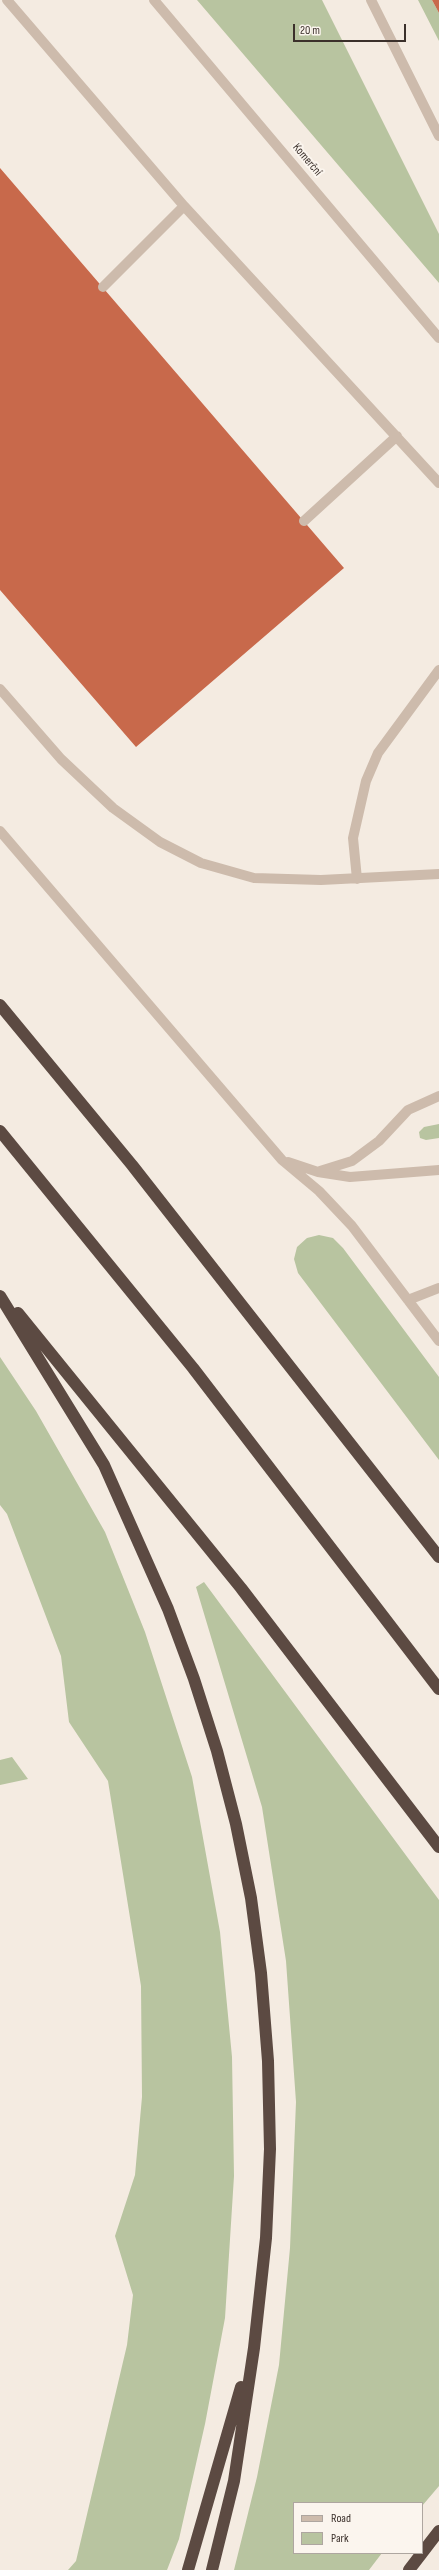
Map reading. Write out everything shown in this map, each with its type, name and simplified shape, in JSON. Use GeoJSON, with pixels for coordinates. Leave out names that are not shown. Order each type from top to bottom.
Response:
{"type":"FeatureCollection","features":[{"type":"Feature","properties":{"kind":"highway"},"geometry":{"type":"LineString","coordinates":[[0,1005],[132,1165],[439,1557]]}},
{"type":"Feature","properties":{"kind":"highway"},"geometry":{"type":"LineString","coordinates":[[0,1131],[192,1368],[439,1689]]}},
{"type":"Feature","properties":{"kind":"highway"},"geometry":{"type":"LineString","coordinates":[[0,1291],[241,1588],[439,1847]]}},
{"type":"Feature","properties":{"kind":"highway"},"geometry":{"type":"LineString","coordinates":[[0,1296],[104,1466],[168,1609],[194,1679],[217,1751],[236,1824],[262,1973],[268,2061],[270,2149],[266,2238],[254,2348],[234,2481],[212,2570]]}},
{"type":"Feature","properties":{"kind":"highway"},"geometry":{"type":"LineString","coordinates":[[410,1521],[439,1547]]}},
{"type":"Feature","properties":{"kind":"highway"},"geometry":{"type":"LineString","coordinates":[[188,2570],[213,2478],[254,2348]]}},
{"type":"Feature","properties":{"kind":"highway"},"geometry":{"type":"LineString","coordinates":[[423,2552],[439,2531]]}},
{"type":"Feature","properties":{"kind":"highway"},"geometry":{"type":"LineString","coordinates":[[409,2570],[421,2554]]}},
{"type":"Feature","properties":{"kind":"street"},"geometry":{"type":"LineString","coordinates":[[7,0],[184,206],[439,483]]}},
{"type":"Feature","properties":{"kind":"street","name":"Komerční"},"geometry":{"type":"LineString","coordinates":[[154,0],[439,338]]}},
{"type":"Feature","properties":{"kind":"street"},"geometry":{"type":"LineString","coordinates":[[371,0],[439,136]]}},
{"type":"Feature","properties":{"kind":"street"},"geometry":{"type":"LineString","coordinates":[[103,287],[184,206]]}},
{"type":"Feature","properties":{"kind":"street"},"geometry":{"type":"LineString","coordinates":[[304,521],[397,436]]}},
{"type":"Feature","properties":{"kind":"street"},"geometry":{"type":"LineString","coordinates":[[357,879],[353,838],[366,781],[378,753],[439,670]]}},
{"type":"Feature","properties":{"kind":"street"},"geometry":{"type":"LineString","coordinates":[[0,689],[61,759],[113,808],[160,842],[201,863],[254,878],[357,879],[439,874]]}},
{"type":"Feature","properties":{"kind":"street"},"geometry":{"type":"LineString","coordinates":[[0,831],[282,1160],[319,1191],[352,1226],[439,1341]]}},
{"type":"Feature","properties":{"kind":"street"},"geometry":{"type":"LineString","coordinates":[[318,1172],[352,1161],[379,1141],[408,1110],[439,1096]]}},
{"type":"Feature","properties":{"kind":"street"},"geometry":{"type":"LineString","coordinates":[[282,1160],[318,1172],[350,1177],[439,1170]]}},
{"type":"Feature","properties":{"kind":"street"},"geometry":{"type":"LineString","coordinates":[[408,1300],[439,1288]]}},
{"type":"Feature","properties":{"kind":"green space"},"geometry":{"type":"Polygon","coordinates":[[[197,0],[322,0],[439,234],[439,283],[197,0]]]}},
{"type":"Feature","properties":{"kind":"green space"},"geometry":{"type":"Polygon","coordinates":[[[418,0],[432,0],[439,13],[439,41],[418,0]]]}},
{"type":"Feature","properties":{"kind":"green space"},"geometry":{"type":"Polygon","coordinates":[[[439,1124],[439,1138],[426,1140],[420,1138],[419,1132],[424,1127],[439,1124]]]}},
{"type":"Feature","properties":{"kind":"green space"},"geometry":{"type":"Polygon","coordinates":[[[319,1235],[333,1238],[343,1248],[439,1377],[439,1460],[298,1273],[294,1259],[297,1247],[307,1238],[319,1235]]]}},
{"type":"Feature","properties":{"kind":"green space"},"geometry":{"type":"Polygon","coordinates":[[[0,1357],[36,1411],[105,1532],[145,1632],[192,1777],[220,1932],[232,2057],[234,2176],[225,2318],[205,2424],[179,2539],[167,2570],[68,2570],[76,2561],[127,2345],[133,2295],[115,2236],[135,2175],[142,2097],[141,1986],[108,1781],[69,1722],[61,1656],[7,1514],[0,1505],[0,1357]]]}},
{"type":"Feature","properties":{"kind":"green space"},"geometry":{"type":"Polygon","coordinates":[[[204,1582],[439,1900],[439,2486],[423,2505],[423,2502],[293,2502],[293,2554],[381,2554],[369,2570],[234,2570],[257,2477],[279,2365],[290,2248],[296,2102],[286,1961],[262,1807],[196,1587],[204,1582]]]}},
{"type":"Feature","properties":{"kind":"green space"},"geometry":{"type":"Polygon","coordinates":[[[12,1757],[28,1779],[0,1785],[0,1760],[12,1757]]]}},
{"type":"Feature","properties":{"kind":"building"},"geometry":{"type":"Polygon","coordinates":[[[432,0],[439,0],[439,13],[432,0]]]}},
{"type":"Feature","properties":{"kind":"building"},"geometry":{"type":"Polygon","coordinates":[[[0,168],[344,568],[136,747],[0,590],[0,168]]]}}]}
